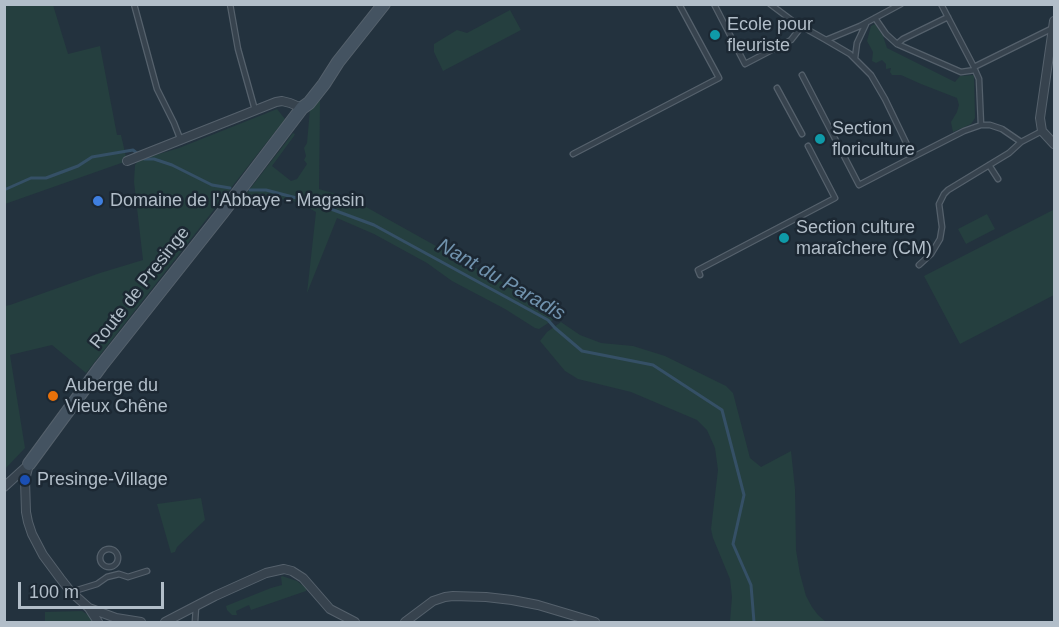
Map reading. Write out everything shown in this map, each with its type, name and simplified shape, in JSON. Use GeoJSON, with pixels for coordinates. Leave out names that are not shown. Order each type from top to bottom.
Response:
{"type":"FeatureCollection","features":[{"type":"Feature","properties":{"kind":"street","name":"Route de Presinge"},"geometry":{"type":"LineString","coordinates":[[4,487],[28,464],[101,366],[302,108],[309,104],[338,62],[384,4]]}},
{"type":"Feature","properties":{"kind":"street"},"geometry":{"type":"LineString","coordinates":[[1054,24],[1040,118],[1042,131],[1054,144]]}},
{"type":"Feature","properties":{"kind":"street"},"geometry":{"type":"LineString","coordinates":[[127,161],[276,102],[282,101],[302,108]]}},
{"type":"Feature","properties":{"kind":"street"},"geometry":{"type":"LineString","coordinates":[[28,464],[25,480],[26,512],[32,534],[71,592],[89,608],[98,622]]}},
{"type":"Feature","properties":{"kind":"street"},"geometry":{"type":"LineString","coordinates":[[165,622],[266,573],[284,569],[303,578],[330,609],[355,622]]}},
{"type":"Feature","properties":{"kind":"street"},"geometry":{"type":"LineString","coordinates":[[405,622],[426,605],[453,596],[512,600],[595,622]]}},
{"type":"Feature","properties":{"kind":"street"},"geometry":{"type":"LineString","coordinates":[[89,608],[135,622]]}},
{"type":"Feature","properties":{"kind":"lane"},"geometry":{"type":"LineString","coordinates":[[134,4],[157,89],[181,141]]}},
{"type":"Feature","properties":{"kind":"lane"},"geometry":{"type":"LineString","coordinates":[[230,4],[238,49],[255,111]]}},
{"type":"Feature","properties":{"kind":"lane"},"geometry":{"type":"LineString","coordinates":[[573,154],[719,78],[680,4]]}},
{"type":"Feature","properties":{"kind":"lane"},"geometry":{"type":"LineString","coordinates":[[714,4],[745,64],[791,40],[802,26]]}},
{"type":"Feature","properties":{"kind":"lane"},"geometry":{"type":"LineString","coordinates":[[770,4],[855,58],[881,90],[913,157]]}},
{"type":"Feature","properties":{"kind":"lane"},"geometry":{"type":"LineString","coordinates":[[826,40],[866,23],[901,4]]}},
{"type":"Feature","properties":{"kind":"lane"},"geometry":{"type":"LineString","coordinates":[[941,4],[979,80],[981,125]]}},
{"type":"Feature","properties":{"kind":"lane"},"geometry":{"type":"LineString","coordinates":[[897,44],[948,17]]}},
{"type":"Feature","properties":{"kind":"lane"},"geometry":{"type":"LineString","coordinates":[[875,18],[886,34],[897,44],[961,72],[975,69],[1054,24]]}},
{"type":"Feature","properties":{"kind":"lane"},"geometry":{"type":"LineString","coordinates":[[855,58],[857,43],[866,23]]}},
{"type":"Feature","properties":{"kind":"lane"},"geometry":{"type":"LineString","coordinates":[[802,75],[860,185],[964,131],[981,125],[995,126],[1021,142]]}},
{"type":"Feature","properties":{"kind":"lane"},"geometry":{"type":"LineString","coordinates":[[777,88],[802,134]]}},
{"type":"Feature","properties":{"kind":"lane"},"geometry":{"type":"LineString","coordinates":[[919,265],[931,254],[940,239],[942,228],[939,204],[948,190],[1009,153],[1021,142],[1042,131]]}},
{"type":"Feature","properties":{"kind":"lane"},"geometry":{"type":"LineString","coordinates":[[700,275],[698,270],[835,198],[808,146]]}},
{"type":"Feature","properties":{"kind":"lane"},"geometry":{"type":"LineString","coordinates":[[989,165],[998,179]]}},
{"type":"Feature","properties":{"kind":"lane"},"geometry":{"type":"LineString","coordinates":[[106,549],[113,550],[118,556],[116,564],[110,568],[103,566],[99,560],[100,553],[106,549]]}},
{"type":"Feature","properties":{"kind":"lane"},"geometry":{"type":"LineString","coordinates":[[110,568],[112,576]]}},
{"type":"Feature","properties":{"kind":"lane"},"geometry":{"type":"LineString","coordinates":[[71,592],[97,584],[107,577],[119,574],[128,577],[147,571]]}},
{"type":"Feature","properties":{"kind":"lane"},"geometry":{"type":"LineString","coordinates":[[195,622],[196,607]]}},
{"type":"Feature","properties":{"kind":"green space"},"geometry":{"type":"Polygon","coordinates":[[[4,5],[53,5],[68,54],[100,46],[117,135],[121,135],[127,161],[5,204],[4,5]]]}},
{"type":"Feature","properties":{"kind":"green space"},"geometry":{"type":"Polygon","coordinates":[[[510,10],[521,30],[443,71],[434,52],[434,44],[457,30],[467,33],[510,10]]]}},
{"type":"Feature","properties":{"kind":"green space"},"geometry":{"type":"Polygon","coordinates":[[[875,24],[887,48],[955,82],[960,76],[974,75],[975,118],[971,124],[953,132],[951,122],[959,105],[957,98],[901,75],[892,75],[891,68],[886,69],[886,64],[882,60],[876,63],[872,61],[873,52],[867,41],[871,26],[875,24]]]}},
{"type":"Feature","properties":{"kind":"green space"},"geometry":{"type":"Polygon","coordinates":[[[320,100],[319,189],[350,198],[555,310],[556,318],[539,329],[535,328],[452,281],[427,263],[374,234],[337,218],[307,293],[316,212],[293,201],[246,194],[293,133],[294,136],[272,166],[291,181],[297,179],[307,164],[304,160],[306,156],[304,148],[307,143],[310,109],[320,100]]]}},
{"type":"Feature","properties":{"kind":"green space"},"geometry":{"type":"Polygon","coordinates":[[[277,109],[285,119],[86,373],[52,345],[10,355],[25,448],[5,469],[5,306],[143,260],[134,182],[135,165],[139,160],[179,148],[277,109]]]}},
{"type":"Feature","properties":{"kind":"green space"},"geometry":{"type":"Polygon","coordinates":[[[1053,210],[1054,295],[960,344],[924,276],[1053,210]]]}},
{"type":"Feature","properties":{"kind":"green space"},"geometry":{"type":"Polygon","coordinates":[[[987,214],[995,229],[966,244],[958,229],[987,214]]]}},
{"type":"Feature","properties":{"kind":"green space"},"geometry":{"type":"Polygon","coordinates":[[[561,322],[580,335],[601,343],[633,346],[665,356],[726,386],[733,393],[750,458],[761,467],[791,451],[795,489],[796,550],[800,574],[806,596],[818,615],[826,622],[730,622],[732,597],[730,579],[711,529],[718,470],[715,448],[707,430],[697,420],[631,392],[578,379],[565,371],[540,341],[547,332],[561,322]]]}},
{"type":"Feature","properties":{"kind":"green space"},"geometry":{"type":"Polygon","coordinates":[[[201,498],[205,520],[177,547],[175,552],[171,553],[157,504],[201,498]]]}},
{"type":"Feature","properties":{"kind":"green space"},"geometry":{"type":"Polygon","coordinates":[[[282,576],[297,581],[306,588],[306,591],[251,610],[249,605],[236,611],[237,615],[232,615],[227,610],[226,606],[282,585],[282,576]]]}},
{"type":"Feature","properties":{"kind":"green space"},"geometry":{"type":"Polygon","coordinates":[[[82,611],[95,622],[45,622],[45,612],[82,611]]]}},
{"type":"Feature","properties":{"kind":"waterway","name":"Nant du Paradis"},"geometry":{"type":"LineString","coordinates":[[4,190],[31,178],[46,178],[78,166],[92,157],[133,150],[138,154]]}},
{"type":"Feature","properties":{"kind":"waterway","name":"Nant du Paradis"},"geometry":{"type":"LineString","coordinates":[[143,158],[172,165],[212,185],[230,188]]}},
{"type":"Feature","properties":{"kind":"waterway","name":"Nant du Paradis"},"geometry":{"type":"LineString","coordinates":[[250,190],[266,190],[312,202],[374,225],[548,320],[582,351],[653,365],[722,410],[744,495],[733,544],[751,585],[754,622]]}},
{"type":"Feature","properties":{"kind":"place","name":"Ecole pour fleuriste"},"geometry":{"type":"Point","coordinates":[715,35]}},
{"type":"Feature","properties":{"kind":"place","name":"Section floriculture"},"geometry":{"type":"Point","coordinates":[820,139]}},
{"type":"Feature","properties":{"kind":"place","name":"Domaine de l'Abbaye - Magasin"},"geometry":{"type":"Point","coordinates":[98,201]}},
{"type":"Feature","properties":{"kind":"place","name":"Section culture maraîchere (CM)"},"geometry":{"type":"Point","coordinates":[784,238]}},
{"type":"Feature","properties":{"kind":"place","name":"Auberge du Vieux Chêne"},"geometry":{"type":"Point","coordinates":[53,396]}},
{"type":"Feature","properties":{"kind":"place","name":"Presinge-Village"},"geometry":{"type":"Point","coordinates":[25,480]}}]}
